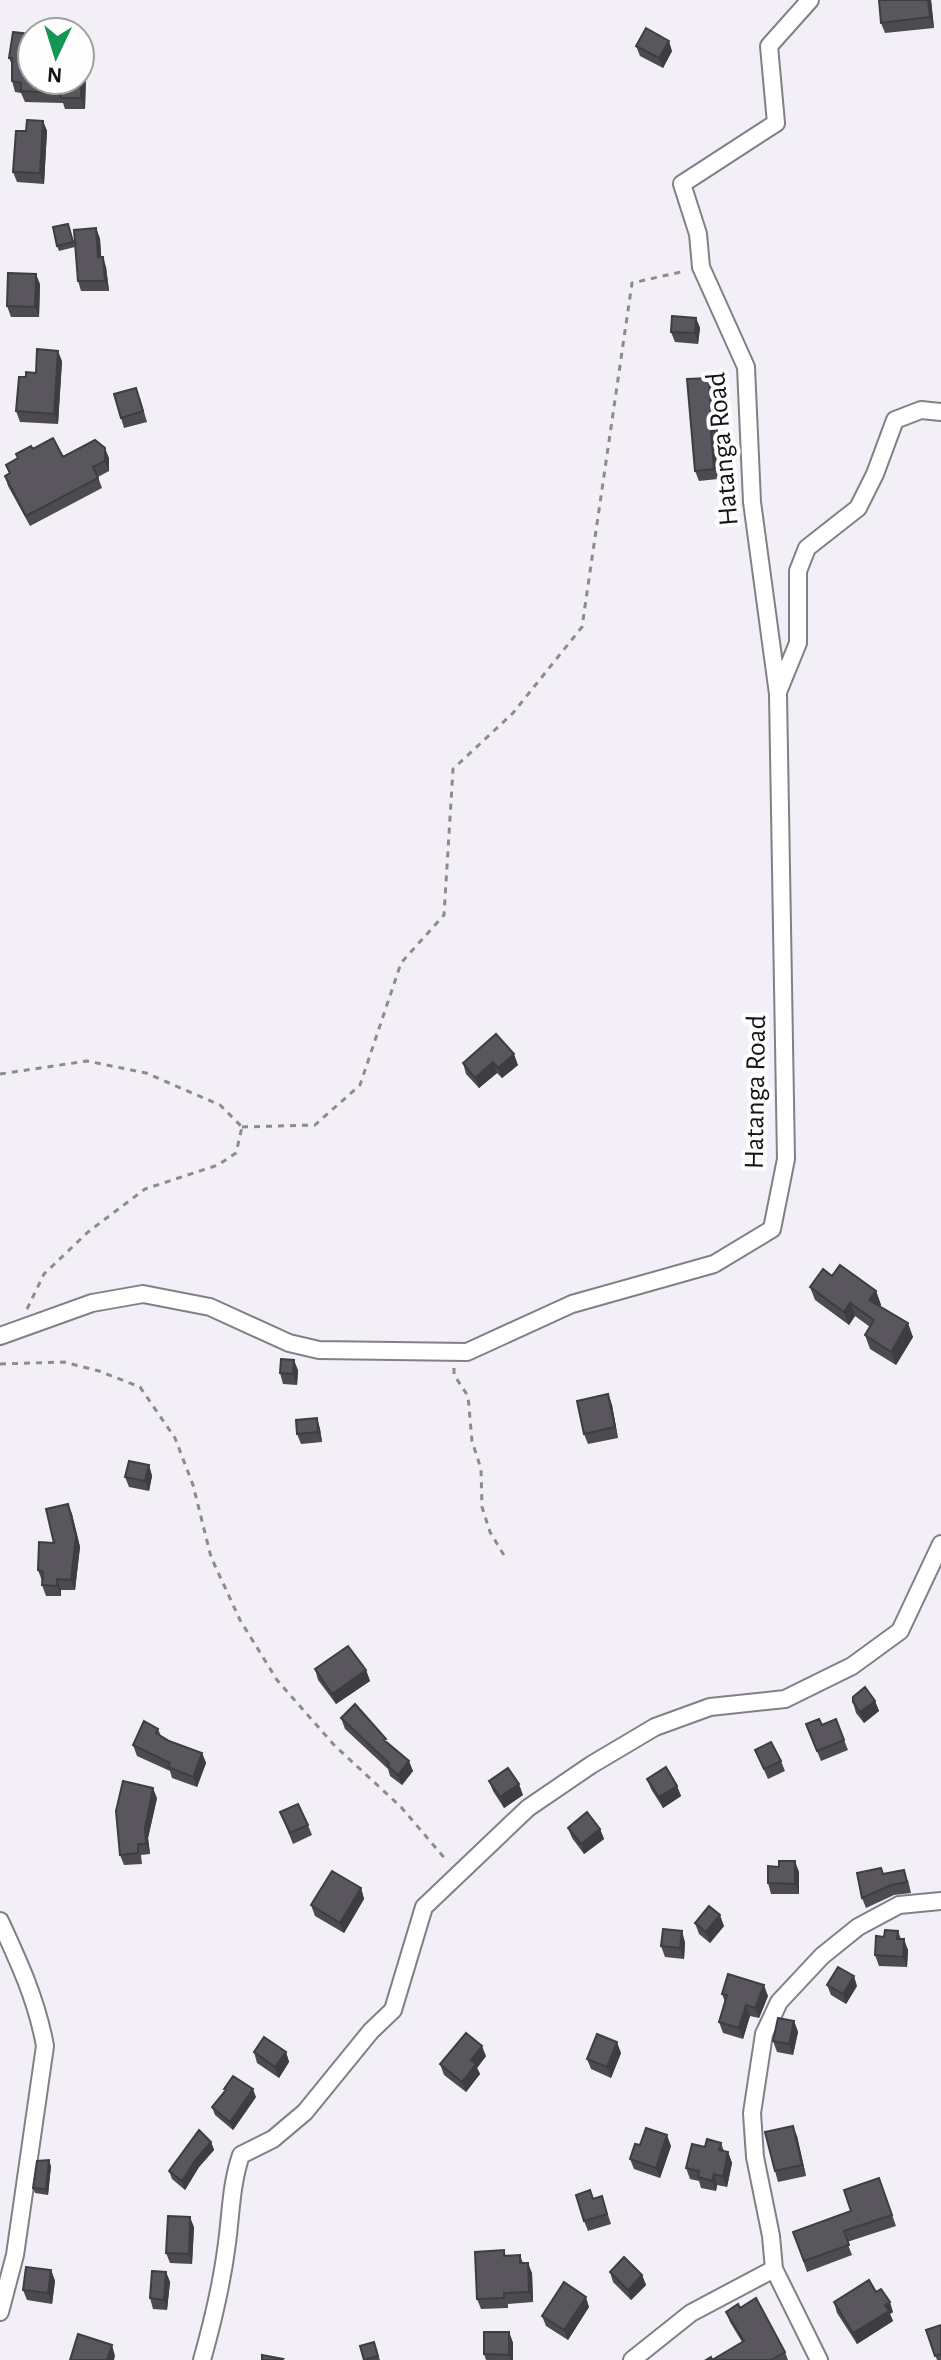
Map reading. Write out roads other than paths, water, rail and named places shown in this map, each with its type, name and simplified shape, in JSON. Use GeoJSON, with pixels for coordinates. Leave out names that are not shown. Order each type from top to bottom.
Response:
{"type":"FeatureCollection","features":[{"type":"Feature","properties":{"kind":"street","name":"Hatanga Road"},"geometry":{"type":"LineString","coordinates":[[0,1336],[92,1303],[143,1294],[210,1307],[289,1343],[319,1350],[467,1352],[572,1304],[714,1264],[772,1229],[786,1159],[778,694],[752,502],[746,367],[701,267],[698,234],[682,184],[776,123],[769,46],[810,0]]}},
{"type":"Feature","properties":{"kind":"street"},"geometry":{"type":"LineString","coordinates":[[778,694],[798,643],[798,571],[807,548],[858,508],[875,474],[895,420],[921,410],[941,412]]}},
{"type":"Feature","properties":{"kind":"street"},"geometry":{"type":"LineString","coordinates":[[202,2360],[215,2314],[234,2175],[241,2155],[273,2139],[305,2112],[371,2031],[393,2010],[424,1907],[528,1808],[655,1727],[710,1707],[785,1699],[852,1666],[900,1631],[941,1544]]}},
{"type":"Feature","properties":{"kind":"street"},"geometry":{"type":"LineString","coordinates":[[819,2360],[774,2269],[771,2236],[755,2157],[752,2113],[764,2034],[779,2002],[822,1956],[858,1927],[899,1905],[941,1901]]}},
{"type":"Feature","properties":{"kind":"street"},"geometry":{"type":"LineString","coordinates":[[0,1921],[26,1976],[40,2017],[45,2046],[15,2255],[0,2312]]}},
{"type":"Feature","properties":{"kind":"street"},"geometry":{"type":"LineString","coordinates":[[632,2360],[691,2313],[774,2269]]}}]}
